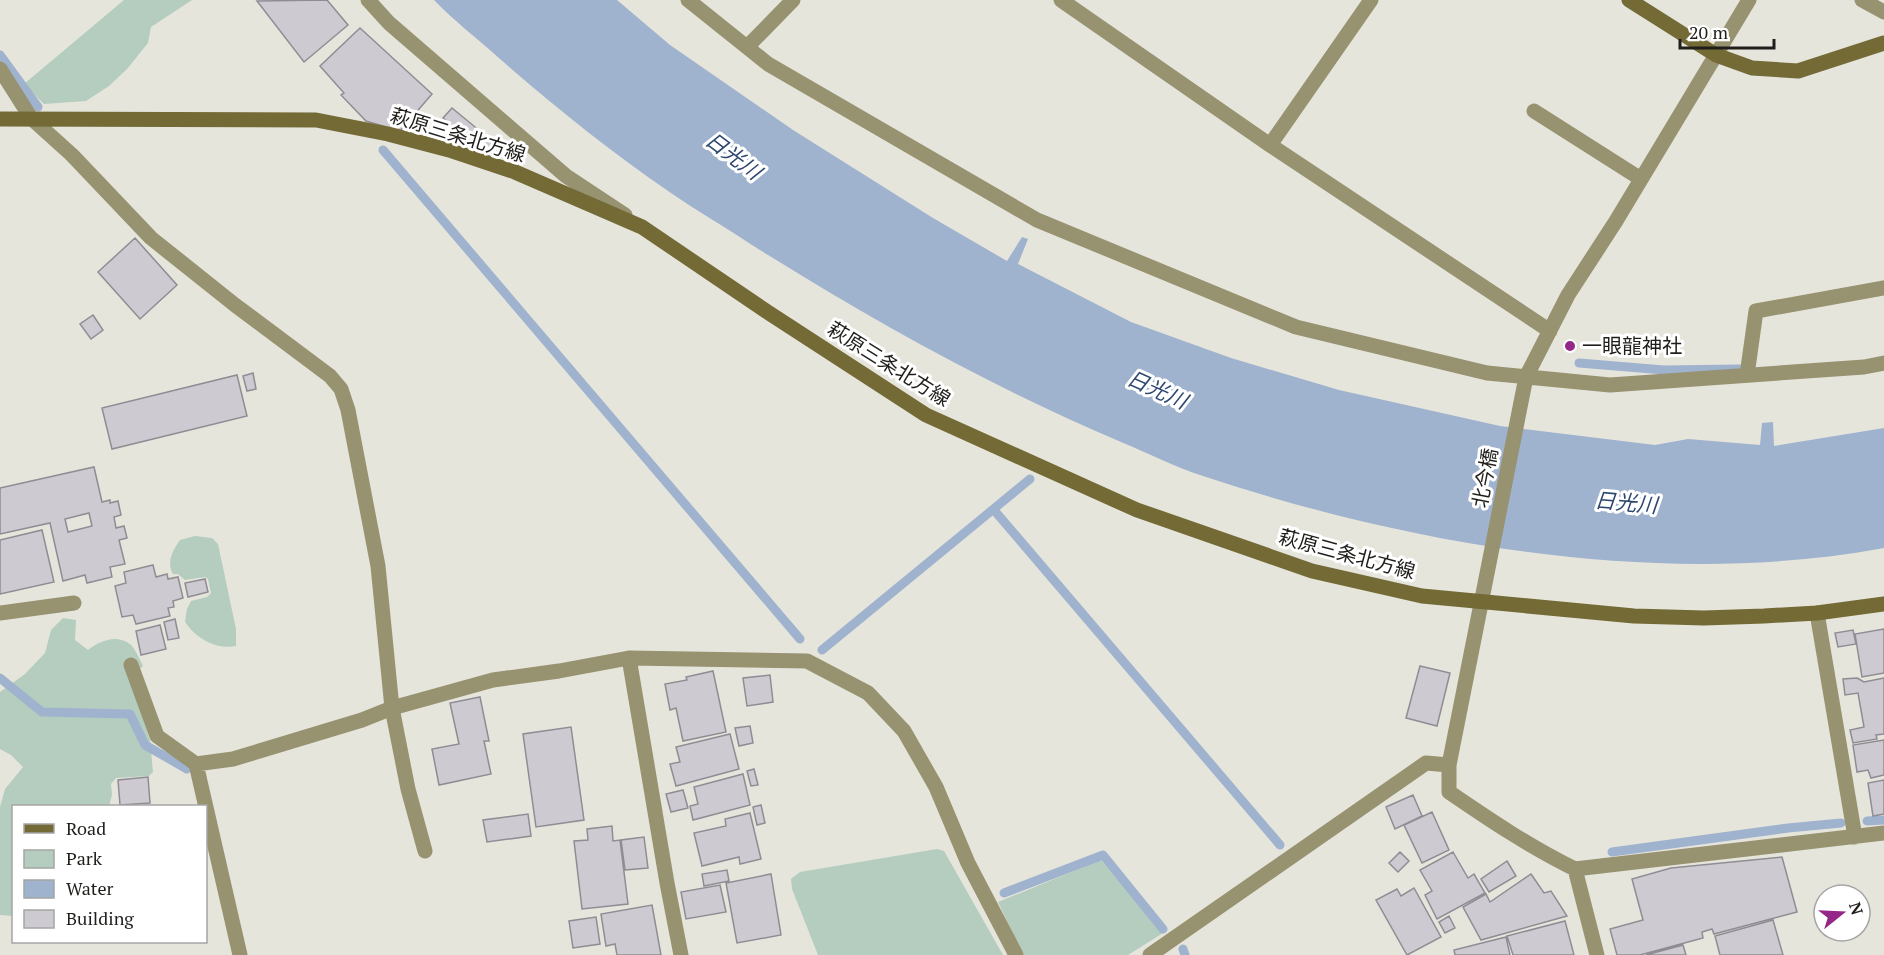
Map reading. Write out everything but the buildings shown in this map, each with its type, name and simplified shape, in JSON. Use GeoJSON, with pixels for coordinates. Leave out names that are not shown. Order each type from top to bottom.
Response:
{"type":"FeatureCollection","features":[{"type":"Feature","properties":{"kind":"main road"},"geometry":{"type":"LineString","coordinates":[[1629,0],[1716,55],[1752,68],[1798,71],[1884,43]]}},
{"type":"Feature","properties":{"kind":"main road","name":"萩原三条北方線"},"geometry":{"type":"LineString","coordinates":[[0,119],[316,120],[418,142],[515,172],[642,227],[926,415],[1137,510],[1312,571],[1422,596],[1484,593],[1634,616],[1704,618],[1817,613],[1884,604]]}},
{"type":"Feature","properties":{"kind":"street"},"geometry":{"type":"LineString","coordinates":[[368,0],[389,23],[566,176],[642,227]]}},
{"type":"Feature","properties":{"kind":"street"},"geometry":{"type":"LineString","coordinates":[[688,0],[768,64],[1037,220],[1296,327],[1487,373],[1610,385],[1864,367],[1884,363]]}},
{"type":"Feature","properties":{"kind":"street"},"geometry":{"type":"LineString","coordinates":[[747,47],[793,0]]}},
{"type":"Feature","properties":{"kind":"street"},"geometry":{"type":"LineString","coordinates":[[1061,0],[1270,145],[1550,331]]}},
{"type":"Feature","properties":{"kind":"street"},"geometry":{"type":"LineString","coordinates":[[1270,145],[1371,0]]}},
{"type":"Feature","properties":{"kind":"street","name":"北今橋"},"geometry":{"type":"LineString","coordinates":[[1575,868],[1514,836],[1449,792],[1449,765],[1526,377],[1568,295],[1749,0]]}},
{"type":"Feature","properties":{"kind":"street"},"geometry":{"type":"LineString","coordinates":[[1862,0],[1884,12]]}},
{"type":"Feature","properties":{"kind":"street"},"geometry":{"type":"LineString","coordinates":[[0,69],[31,118],[72,155],[151,238],[330,376],[340,389],[348,411],[378,566],[393,708],[408,789],[424,851]]}},
{"type":"Feature","properties":{"kind":"street"},"geometry":{"type":"LineString","coordinates":[[1534,111],[1641,179]]}},
{"type":"Feature","properties":{"kind":"street"},"geometry":{"type":"LineString","coordinates":[[1747,375],[1756,311],[1884,288]]}},
{"type":"Feature","properties":{"kind":"street"},"geometry":{"type":"LineString","coordinates":[[0,613],[74,603]]}},
{"type":"Feature","properties":{"kind":"street"},"geometry":{"type":"LineString","coordinates":[[1817,613],[1855,837]]}},
{"type":"Feature","properties":{"kind":"street"},"geometry":{"type":"LineString","coordinates":[[629,658],[681,955]]}},
{"type":"Feature","properties":{"kind":"street"},"geometry":{"type":"LineString","coordinates":[[196,764],[233,759],[351,724],[393,708],[493,680],[629,658],[807,661],[868,693],[904,731],[936,787],[968,863],[1016,955]]}},
{"type":"Feature","properties":{"kind":"street"},"geometry":{"type":"LineString","coordinates":[[130,665],[157,736],[196,764],[205,805]]}},
{"type":"Feature","properties":{"kind":"street"},"geometry":{"type":"LineString","coordinates":[[1150,955],[1426,763],[1449,765]]}},
{"type":"Feature","properties":{"kind":"street"},"geometry":{"type":"LineString","coordinates":[[207,812],[240,955]]}},
{"type":"Feature","properties":{"kind":"street"},"geometry":{"type":"LineString","coordinates":[[1598,955],[1575,868],[1884,832]]}},
{"type":"Feature","properties":{"kind":"green space"},"geometry":{"type":"Polygon","coordinates":[[[124,0],[192,0],[151,27],[148,43],[127,69],[109,86],[86,101],[44,104],[24,84],[124,0]]]}},
{"type":"Feature","properties":{"kind":"green space"},"geometry":{"type":"Polygon","coordinates":[[[195,536],[212,538],[218,544],[236,629],[236,646],[228,647],[207,642],[185,622],[191,601],[207,597],[211,593],[208,579],[205,577],[185,580],[178,574],[173,574],[171,570],[171,556],[180,540],[195,536]]]}},
{"type":"Feature","properties":{"kind":"green space"},"geometry":{"type":"Polygon","coordinates":[[[63,618],[76,620],[75,640],[88,650],[103,642],[119,639],[130,644],[136,651],[143,666],[130,677],[150,740],[153,772],[149,776],[116,778],[111,784],[112,795],[109,805],[12,805],[12,916],[0,915],[0,807],[5,789],[23,767],[11,755],[0,749],[0,692],[25,674],[45,653],[51,630],[63,618]]]}},
{"type":"Feature","properties":{"kind":"green space"},"geometry":{"type":"Polygon","coordinates":[[[937,849],[944,851],[1003,955],[818,955],[792,889],[791,879],[800,872],[937,849]]]}},
{"type":"Feature","properties":{"kind":"green space"},"geometry":{"type":"Polygon","coordinates":[[[1101,860],[1163,933],[1128,955],[1023,955],[998,902],[1101,860]]]}},
{"type":"Feature","properties":{"kind":"water","name":"日光川"},"geometry":{"type":"Polygon","coordinates":[[[434,0],[617,0],[670,45],[793,130],[933,218],[1007,261],[1022,237],[1028,239],[1018,264],[1131,322],[1231,358],[1339,390],[1500,426],[1655,445],[1688,439],[1760,445],[1762,423],[1773,422],[1774,446],[1884,428],[1884,548],[1800,560],[1714,564],[1627,562],[1540,554],[1367,523],[1284,501],[1193,472],[1073,421],[979,375],[887,326],[752,245],[671,193],[605,145],[520,77],[434,0]]]}},
{"type":"Feature","properties":{"kind":"waterway"},"geometry":{"type":"LineString","coordinates":[[0,55],[38,107]]}},
{"type":"Feature","properties":{"kind":"waterway"},"geometry":{"type":"LineString","coordinates":[[383,150],[800,639]]}},
{"type":"Feature","properties":{"kind":"waterway"},"geometry":{"type":"LineString","coordinates":[[1579,363],[1664,370],[1740,369]]}},
{"type":"Feature","properties":{"kind":"waterway"},"geometry":{"type":"LineString","coordinates":[[822,650],[1030,479]]}},
{"type":"Feature","properties":{"kind":"waterway"},"geometry":{"type":"LineString","coordinates":[[994,510],[1280,845]]}},
{"type":"Feature","properties":{"kind":"waterway"},"geometry":{"type":"LineString","coordinates":[[0,678],[42,712],[130,714],[145,745],[187,769]]}},
{"type":"Feature","properties":{"kind":"waterway"},"geometry":{"type":"LineString","coordinates":[[1867,821],[1884,820]]}},
{"type":"Feature","properties":{"kind":"waterway"},"geometry":{"type":"LineString","coordinates":[[1612,852],[1841,823]]}},
{"type":"Feature","properties":{"kind":"waterway"},"geometry":{"type":"LineString","coordinates":[[1004,893],[1103,855],[1163,929]]}},
{"type":"Feature","properties":{"kind":"waterway"},"geometry":{"type":"LineString","coordinates":[[1183,949],[1185,955]]}},
{"type":"Feature","properties":{"kind":"place","name":"一眼龍神社"},"geometry":{"type":"Point","coordinates":[1570,346]}}]}
